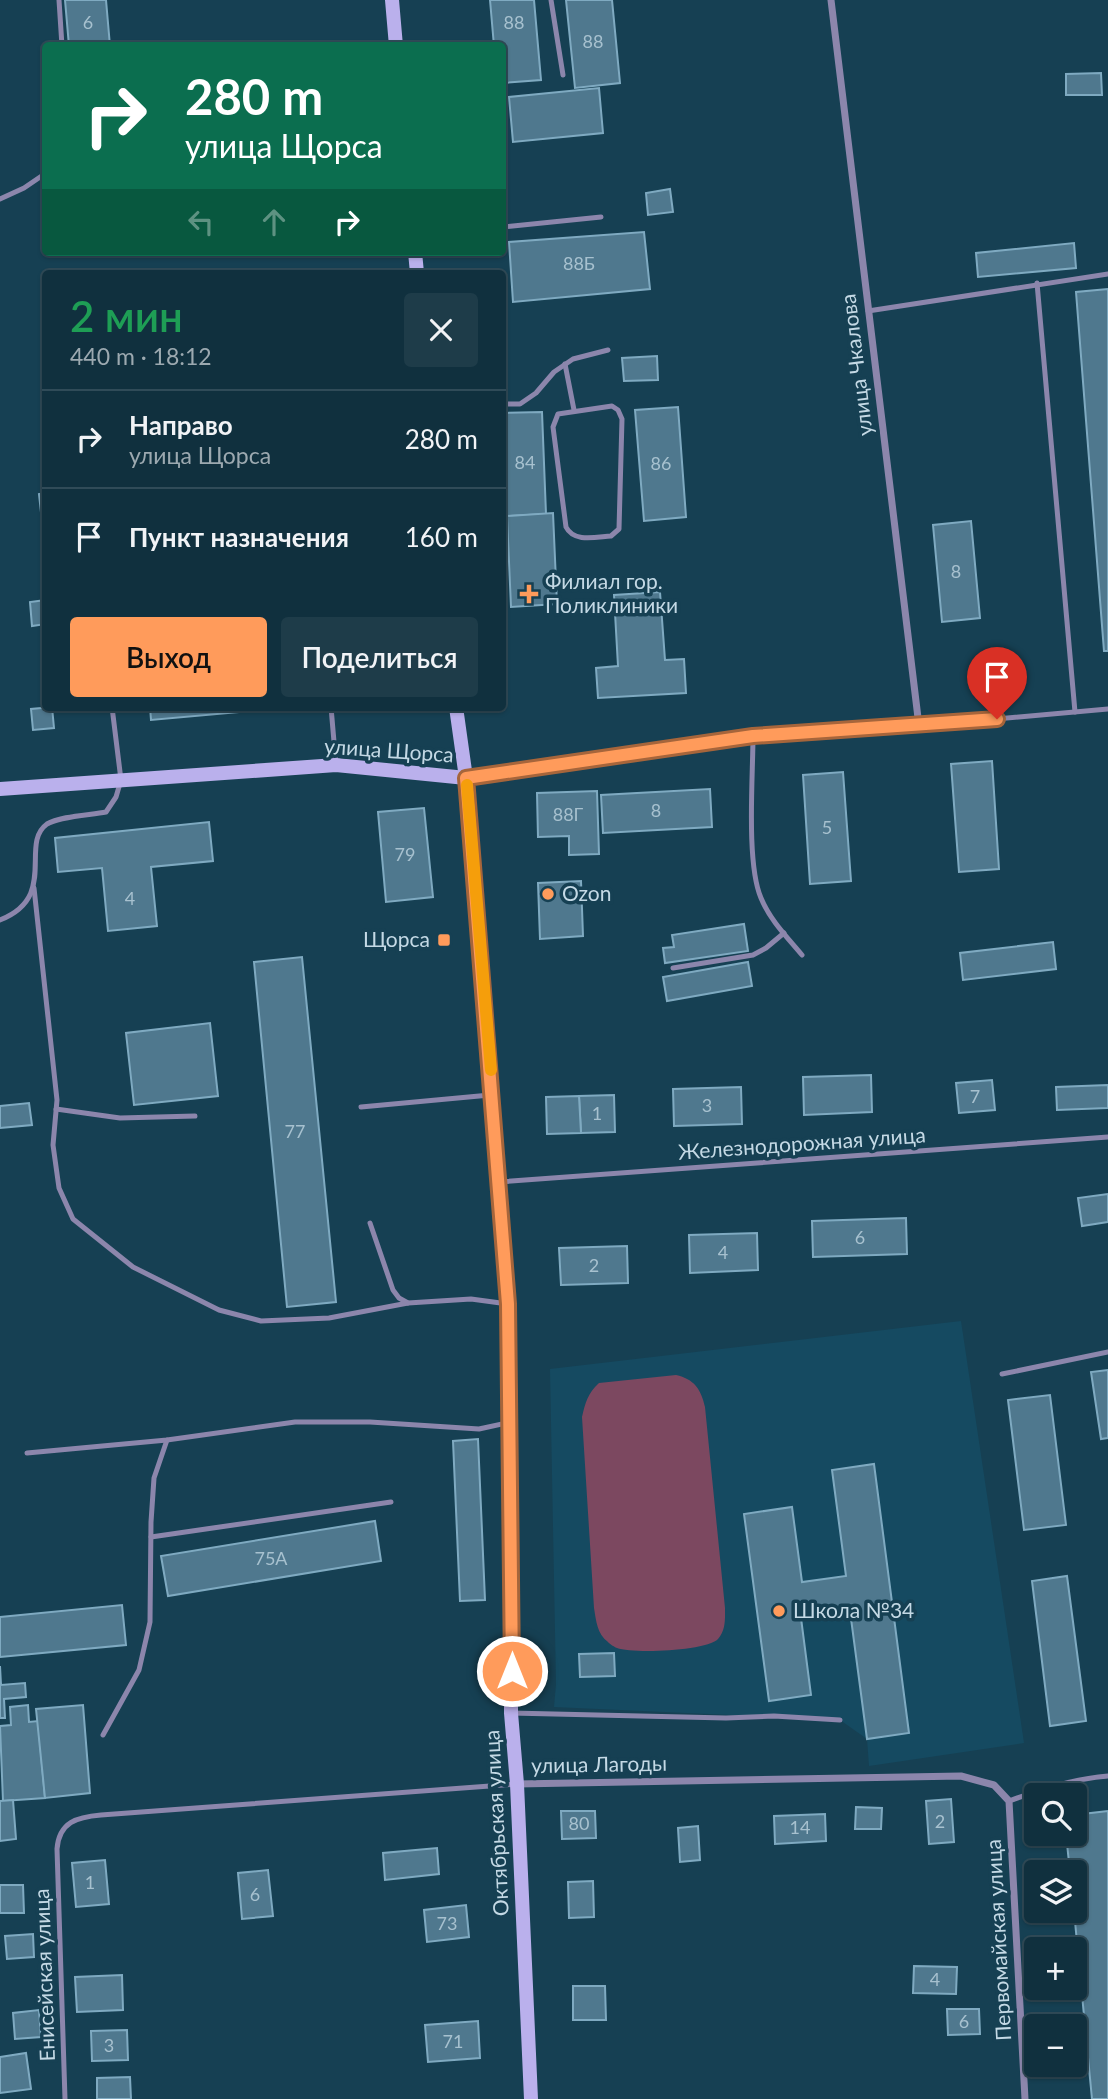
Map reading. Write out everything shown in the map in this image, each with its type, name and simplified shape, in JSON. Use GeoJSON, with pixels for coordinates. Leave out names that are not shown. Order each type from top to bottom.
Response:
{"type":"FeatureCollection","features":[{"type":"Feature","properties":{"kind":"main road"},"geometry":{"type":"LineString","coordinates":[[391,0],[396,42]]}},
{"type":"Feature","properties":{"kind":"main road","name":"Октябрьская улица"},"geometry":{"type":"LineString","coordinates":[[457,711],[466,778],[508,1304],[511,1422],[511,1713],[517,1784],[531,2099]]}},
{"type":"Feature","properties":{"kind":"main road","name":"улица Щорса"},"geometry":{"type":"LineString","coordinates":[[0,789],[336,765],[466,778]]}},
{"type":"Feature","properties":{"kind":"street","name":"улица Чкалова"},"geometry":{"type":"LineString","coordinates":[[831,0],[919,726]]}},
{"type":"Feature","properties":{"kind":"street","name":"улица Лагоды"},"geometry":{"type":"LineString","coordinates":[[517,1784],[961,1776],[994,1785],[1009,1801]]}},
{"type":"Feature","properties":{"kind":"street","name":"Первомайская улица"},"geometry":{"type":"LineString","coordinates":[[1009,1801],[1025,2099]]}},
{"type":"Feature","properties":{"kind":"lane"},"geometry":{"type":"LineString","coordinates":[[59,0],[62,42]]}},
{"type":"Feature","properties":{"kind":"lane"},"geometry":{"type":"LineString","coordinates":[[551,0],[563,75]]}},
{"type":"Feature","properties":{"kind":"lane"},"geometry":{"type":"LineString","coordinates":[[0,199],[42,176]]}},
{"type":"Feature","properties":{"kind":"lane"},"geometry":{"type":"LineString","coordinates":[[506,226],[601,217]]}},
{"type":"Feature","properties":{"kind":"lane"},"geometry":{"type":"LineString","coordinates":[[869,311],[1108,274]]}},
{"type":"Feature","properties":{"kind":"lane"},"geometry":{"type":"LineString","coordinates":[[1037,283],[1075,712]]}},
{"type":"Feature","properties":{"kind":"lane"},"geometry":{"type":"LineString","coordinates":[[506,404],[520,404],[536,393],[554,372],[573,359],[608,349]]}},
{"type":"Feature","properties":{"kind":"lane"},"geometry":{"type":"LineString","coordinates":[[565,365],[574,410]]}},
{"type":"Feature","properties":{"kind":"lane"},"geometry":{"type":"LineString","coordinates":[[612,406],[618,410],[622,419],[619,528],[611,536],[577,538],[569,533],[566,527],[553,427],[558,414],[574,410],[612,406]]}},
{"type":"Feature","properties":{"kind":"lane","name":"улица Щорса"},"geometry":{"type":"LineString","coordinates":[[466,778],[753,736],[919,726],[1108,709]]}},
{"type":"Feature","properties":{"kind":"lane"},"geometry":{"type":"LineString","coordinates":[[112,711],[121,780],[116,797],[106,812],[47,824],[36,842],[34,888],[56,1109],[53,1145],[60,1188],[72,1219],[133,1267],[219,1310],[261,1321],[329,1318],[408,1303],[471,1299],[508,1304]]}},
{"type":"Feature","properties":{"kind":"lane"},"geometry":{"type":"LineString","coordinates":[[331,711],[336,765]]}},
{"type":"Feature","properties":{"kind":"lane"},"geometry":{"type":"LineString","coordinates":[[753,736],[754,870],[760,896],[772,919],[803,955]]}},
{"type":"Feature","properties":{"kind":"lane"},"geometry":{"type":"LineString","coordinates":[[0,920],[16,914],[34,888]]}},
{"type":"Feature","properties":{"kind":"lane"},"geometry":{"type":"LineString","coordinates":[[673,968],[753,956],[784,933]]}},
{"type":"Feature","properties":{"kind":"lane"},"geometry":{"type":"LineString","coordinates":[[361,1107],[493,1094]]}},
{"type":"Feature","properties":{"kind":"lane"},"geometry":{"type":"LineString","coordinates":[[56,1109],[120,1118],[195,1116]]}},
{"type":"Feature","properties":{"kind":"lane","name":"Железнодорожная улица"},"geometry":{"type":"LineString","coordinates":[[499,1182],[1108,1138]]}},
{"type":"Feature","properties":{"kind":"lane"},"geometry":{"type":"LineString","coordinates":[[370,1223],[393,1290],[399,1298],[408,1303]]}},
{"type":"Feature","properties":{"kind":"lane"},"geometry":{"type":"LineString","coordinates":[[1002,1374],[1108,1352]]}},
{"type":"Feature","properties":{"kind":"lane"},"geometry":{"type":"LineString","coordinates":[[27,1453],[167,1440],[295,1422],[370,1422],[479,1429],[511,1422]]}},
{"type":"Feature","properties":{"kind":"lane"},"geometry":{"type":"LineString","coordinates":[[103,1735],[139,1670],[150,1622],[154,1478],[167,1440]]}},
{"type":"Feature","properties":{"kind":"lane"},"geometry":{"type":"LineString","coordinates":[[151,1537],[391,1502]]}},
{"type":"Feature","properties":{"kind":"lane"},"geometry":{"type":"LineString","coordinates":[[511,1713],[726,1718],[774,1716],[840,1720]]}},
{"type":"Feature","properties":{"kind":"lane"},"geometry":{"type":"LineString","coordinates":[[1009,1801],[1059,1784],[1108,1776]]}},
{"type":"Feature","properties":{"kind":"lane","name":"улица Лагоды"},"geometry":{"type":"LineString","coordinates":[[57,1849],[58,1838],[65,1828],[75,1819],[86,1816],[517,1784]]}},
{"type":"Feature","properties":{"kind":"lane","name":"Енисейская улица"},"geometry":{"type":"LineString","coordinates":[[57,1849],[65,2099]]}},
{"type":"Feature","properties":{"kind":"shaded area","name":"Школа №34"},"geometry":{"type":"Polygon","coordinates":[[[961,1321],[1024,1743],[869,1766],[867,1739],[840,1720],[554,1707],[556,1684],[550,1369],[961,1321]]]}},
{"type":"Feature","properties":{"kind":"shaded area"},"geometry":{"type":"Polygon","coordinates":[[[676,1375],[688,1379],[696,1386],[705,1407],[725,1608],[724,1624],[718,1639],[700,1646],[669,1650],[625,1650],[604,1639],[595,1617],[582,1417],[592,1391],[599,1383],[676,1375]]]}},
{"type":"Feature","properties":{"kind":"building"},"geometry":{"type":"Polygon","coordinates":[[[65,0],[106,0],[110,42],[69,42],[65,0]]]}},
{"type":"Feature","properties":{"kind":"building"},"geometry":{"type":"Polygon","coordinates":[[[490,0],[534,0],[541,80],[506,83],[506,42],[494,42],[490,0]]]}},
{"type":"Feature","properties":{"kind":"building"},"geometry":{"type":"Polygon","coordinates":[[[566,0],[612,0],[620,83],[575,88],[566,0]]]}},
{"type":"Feature","properties":{"kind":"building"},"geometry":{"type":"Polygon","coordinates":[[[1101,73],[1102,95],[1066,95],[1066,74],[1101,73]]]}},
{"type":"Feature","properties":{"kind":"building"},"geometry":{"type":"Polygon","coordinates":[[[599,88],[603,133],[513,142],[509,97],[599,88]]]}},
{"type":"Feature","properties":{"kind":"building"},"geometry":{"type":"Polygon","coordinates":[[[670,189],[673,212],[648,215],[646,193],[670,189]]]}},
{"type":"Feature","properties":{"kind":"building"},"geometry":{"type":"Polygon","coordinates":[[[644,232],[650,289],[513,302],[509,242],[644,232]]]}},
{"type":"Feature","properties":{"kind":"building"},"geometry":{"type":"Polygon","coordinates":[[[1074,243],[1076,268],[978,277],[976,253],[1074,243]]]}},
{"type":"Feature","properties":{"kind":"building"},"geometry":{"type":"Polygon","coordinates":[[[1108,289],[1108,651],[1104,651],[1076,292],[1108,289]]]}},
{"type":"Feature","properties":{"kind":"building"},"geometry":{"type":"Polygon","coordinates":[[[657,356],[658,380],[624,381],[622,358],[657,356]]]}},
{"type":"Feature","properties":{"kind":"building"},"geometry":{"type":"Polygon","coordinates":[[[678,407],[686,517],[644,521],[635,410],[678,407]]]}},
{"type":"Feature","properties":{"kind":"building"},"geometry":{"type":"Polygon","coordinates":[[[542,412],[546,514],[507,516],[506,413],[542,412]]]}},
{"type":"Feature","properties":{"kind":"building"},"geometry":{"type":"Polygon","coordinates":[[[39,494],[42,494],[42,522],[39,494]]]}},
{"type":"Feature","properties":{"kind":"building"},"geometry":{"type":"Polygon","coordinates":[[[553,513],[557,604],[511,607],[507,516],[553,513]]]}},
{"type":"Feature","properties":{"kind":"building"},"geometry":{"type":"Polygon","coordinates":[[[971,521],[980,618],[942,622],[933,525],[971,521]]]}},
{"type":"Feature","properties":{"kind":"building"},"geometry":{"type":"Polygon","coordinates":[[[660,592],[665,660],[684,659],[686,693],[598,698],[596,668],[618,666],[614,595],[660,592]]]}},
{"type":"Feature","properties":{"kind":"building"},"geometry":{"type":"Polygon","coordinates":[[[42,600],[42,625],[32,626],[30,602],[42,600]]]}},
{"type":"Feature","properties":{"kind":"building"},"geometry":{"type":"Polygon","coordinates":[[[31,709],[52,711],[54,728],[33,730],[31,709]]]}},
{"type":"Feature","properties":{"kind":"building"},"geometry":{"type":"Polygon","coordinates":[[[150,711],[249,711],[151,720],[150,711]]]}},
{"type":"Feature","properties":{"kind":"building"},"geometry":{"type":"Polygon","coordinates":[[[992,761],[999,869],[959,872],[951,764],[992,761]]]}},
{"type":"Feature","properties":{"kind":"building"},"geometry":{"type":"Polygon","coordinates":[[[843,772],[851,881],[810,884],[803,775],[843,772]]]}},
{"type":"Feature","properties":{"kind":"building"},"geometry":{"type":"Polygon","coordinates":[[[710,789],[712,827],[603,833],[601,795],[710,789]]]}},
{"type":"Feature","properties":{"kind":"building"},"geometry":{"type":"Polygon","coordinates":[[[597,791],[599,854],[569,855],[569,836],[538,837],[537,793],[597,791]]]}},
{"type":"Feature","properties":{"kind":"building"},"geometry":{"type":"Polygon","coordinates":[[[424,808],[433,897],[386,902],[378,812],[424,808]]]}},
{"type":"Feature","properties":{"kind":"building"},"geometry":{"type":"Polygon","coordinates":[[[209,822],[213,861],[151,867],[157,926],[108,931],[102,868],[58,872],[55,838],[209,822]]]}},
{"type":"Feature","properties":{"kind":"building"},"geometry":{"type":"Polygon","coordinates":[[[581,881],[583,936],[540,939],[538,883],[581,881]]]}},
{"type":"Feature","properties":{"kind":"building"},"geometry":{"type":"Polygon","coordinates":[[[744,924],[748,951],[665,963],[663,948],[674,947],[672,935],[744,924]]]}},
{"type":"Feature","properties":{"kind":"building"},"geometry":{"type":"Polygon","coordinates":[[[1053,942],[1056,969],[963,980],[960,953],[1053,942]]]}},
{"type":"Feature","properties":{"kind":"building"},"geometry":{"type":"Polygon","coordinates":[[[302,957],[336,1302],[287,1307],[254,962],[302,957]]]}},
{"type":"Feature","properties":{"kind":"building"},"geometry":{"type":"Polygon","coordinates":[[[748,962],[752,986],[667,1001],[663,977],[748,962]]]}},
{"type":"Feature","properties":{"kind":"building"},"geometry":{"type":"Polygon","coordinates":[[[210,1023],[218,1096],[134,1105],[126,1033],[210,1023]]]}},
{"type":"Feature","properties":{"kind":"building"},"geometry":{"type":"Polygon","coordinates":[[[871,1075],[872,1112],[804,1115],[803,1077],[871,1075]]]}},
{"type":"Feature","properties":{"kind":"building"},"geometry":{"type":"Polygon","coordinates":[[[992,1080],[995,1110],[959,1113],[956,1083],[992,1080]]]}},
{"type":"Feature","properties":{"kind":"building"},"geometry":{"type":"Polygon","coordinates":[[[1108,1085],[1108,1108],[1057,1110],[1056,1087],[1108,1085]]]}},
{"type":"Feature","properties":{"kind":"building"},"geometry":{"type":"Polygon","coordinates":[[[741,1087],[742,1124],[674,1126],[673,1089],[741,1087]]]}},
{"type":"Feature","properties":{"kind":"building"},"geometry":{"type":"Polygon","coordinates":[[[614,1095],[615,1132],[581,1133],[579,1096],[614,1095]]]}},
{"type":"Feature","properties":{"kind":"building"},"geometry":{"type":"Polygon","coordinates":[[[579,1096],[581,1133],[547,1134],[546,1097],[579,1096]]]}},
{"type":"Feature","properties":{"kind":"building"},"geometry":{"type":"Polygon","coordinates":[[[29,1103],[32,1125],[0,1128],[0,1106],[29,1103]]]}},
{"type":"Feature","properties":{"kind":"building"},"geometry":{"type":"Polygon","coordinates":[[[1108,1194],[1108,1222],[1082,1226],[1078,1198],[1108,1194]]]}},
{"type":"Feature","properties":{"kind":"building"},"geometry":{"type":"Polygon","coordinates":[[[906,1218],[907,1254],[813,1257],[812,1221],[906,1218]]]}},
{"type":"Feature","properties":{"kind":"building"},"geometry":{"type":"Polygon","coordinates":[[[757,1233],[758,1270],[690,1273],[689,1235],[757,1233]]]}},
{"type":"Feature","properties":{"kind":"building"},"geometry":{"type":"Polygon","coordinates":[[[627,1246],[628,1283],[561,1285],[559,1248],[627,1246]]]}},
{"type":"Feature","properties":{"kind":"building"},"geometry":{"type":"Polygon","coordinates":[[[1108,1370],[1108,1438],[1101,1439],[1091,1372],[1108,1370]]]}},
{"type":"Feature","properties":{"kind":"building"},"geometry":{"type":"Polygon","coordinates":[[[1050,1395],[1066,1525],[1024,1530],[1008,1400],[1050,1395]]]}},
{"type":"Feature","properties":{"kind":"building"},"geometry":{"type":"Polygon","coordinates":[[[478,1439],[485,1600],[460,1601],[453,1441],[478,1439]]]}},
{"type":"Feature","properties":{"kind":"building"},"geometry":{"type":"Polygon","coordinates":[[[874,1464],[909,1733],[867,1739],[850,1611],[801,1618],[811,1695],[769,1701],[744,1514],[792,1507],[802,1582],[846,1576],[832,1470],[874,1464]]]}},
{"type":"Feature","properties":{"kind":"building"},"geometry":{"type":"Polygon","coordinates":[[[375,1521],[381,1561],[168,1596],[161,1556],[375,1521]]]}},
{"type":"Feature","properties":{"kind":"building"},"geometry":{"type":"Polygon","coordinates":[[[1067,1576],[1086,1721],[1050,1726],[1032,1581],[1067,1576]]]}},
{"type":"Feature","properties":{"kind":"building"},"geometry":{"type":"Polygon","coordinates":[[[122,1605],[126,1645],[0,1657],[0,1617],[122,1605]]]}},
{"type":"Feature","properties":{"kind":"building"},"geometry":{"type":"Polygon","coordinates":[[[614,1653],[615,1676],[580,1677],[579,1654],[614,1653]]]}},
{"type":"Feature","properties":{"kind":"building"},"geometry":{"type":"Polygon","coordinates":[[[0,1666],[1,1685],[25,1683],[26,1697],[4,1699],[5,1718],[0,1718],[0,1666]]]}},
{"type":"Feature","properties":{"kind":"building"},"geometry":{"type":"Polygon","coordinates":[[[28,1705],[29,1722],[38,1721],[45,1798],[3,1801],[0,1726],[11,1725],[10,1707],[28,1705]]]}},
{"type":"Feature","properties":{"kind":"building"},"geometry":{"type":"Polygon","coordinates":[[[83,1705],[90,1793],[45,1798],[36,1709],[83,1705]]]}},
{"type":"Feature","properties":{"kind":"building"},"geometry":{"type":"Polygon","coordinates":[[[951,1799],[954,1842],[929,1844],[926,1801],[951,1799]]]}},
{"type":"Feature","properties":{"kind":"building"},"geometry":{"type":"Polygon","coordinates":[[[13,1800],[16,1839],[0,1841],[0,1801],[13,1800]]]}},
{"type":"Feature","properties":{"kind":"building"},"geometry":{"type":"Polygon","coordinates":[[[856,1807],[882,1808],[881,1829],[855,1829],[856,1807]]]}},
{"type":"Feature","properties":{"kind":"building"},"geometry":{"type":"Polygon","coordinates":[[[561,1811],[595,1811],[596,1838],[562,1839],[561,1811]]]}},
{"type":"Feature","properties":{"kind":"building"},"geometry":{"type":"Polygon","coordinates":[[[1108,1811],[1108,2099],[1092,2099],[1087,2014],[1084,2014],[1083,2000],[1087,2000],[1087,1937],[1076,1937],[1075,1923],[1087,1923],[1087,1860],[1069,1860],[1067,1846],[1087,1846],[1087,1813],[1108,1811]]]}},
{"type":"Feature","properties":{"kind":"building"},"geometry":{"type":"Polygon","coordinates":[[[825,1814],[826,1841],[775,1844],[774,1816],[825,1814]]]}},
{"type":"Feature","properties":{"kind":"building"},"geometry":{"type":"Polygon","coordinates":[[[698,1826],[700,1860],[680,1862],[678,1828],[698,1826]]]}},
{"type":"Feature","properties":{"kind":"building"},"geometry":{"type":"Polygon","coordinates":[[[437,1848],[439,1874],[385,1880],[383,1853],[437,1848]]]}},
{"type":"Feature","properties":{"kind":"building"},"geometry":{"type":"Polygon","coordinates":[[[105,1860],[109,1904],[76,1907],[72,1863],[105,1860]]]}},
{"type":"Feature","properties":{"kind":"building"},"geometry":{"type":"Polygon","coordinates":[[[268,1870],[273,1916],[242,1919],[238,1873],[268,1870]]]}},
{"type":"Feature","properties":{"kind":"building"},"geometry":{"type":"Polygon","coordinates":[[[593,1881],[594,1917],[569,1918],[568,1882],[593,1881]]]}},
{"type":"Feature","properties":{"kind":"building"},"geometry":{"type":"Polygon","coordinates":[[[0,1885],[23,1885],[24,1913],[0,1913],[0,1885]]]}},
{"type":"Feature","properties":{"kind":"building"},"geometry":{"type":"Polygon","coordinates":[[[466,1905],[469,1937],[427,1942],[424,1910],[466,1905]]]}},
{"type":"Feature","properties":{"kind":"building"},"geometry":{"type":"Polygon","coordinates":[[[33,1934],[34,1957],[7,1959],[5,1936],[33,1934]]]}},
{"type":"Feature","properties":{"kind":"building"},"geometry":{"type":"Polygon","coordinates":[[[914,1966],[957,1967],[956,1994],[913,1993],[914,1966]]]}},
{"type":"Feature","properties":{"kind":"building"},"geometry":{"type":"Polygon","coordinates":[[[122,1975],[123,2010],[77,2012],[75,1977],[122,1975]]]}},
{"type":"Feature","properties":{"kind":"building"},"geometry":{"type":"Polygon","coordinates":[[[573,1986],[605,1986],[606,2020],[573,2020],[573,1986]]]}},
{"type":"Feature","properties":{"kind":"building"},"geometry":{"type":"Polygon","coordinates":[[[947,2009],[979,2009],[980,2034],[948,2035],[947,2009]]]}},
{"type":"Feature","properties":{"kind":"building"},"geometry":{"type":"Polygon","coordinates":[[[39,2010],[41,2037],[15,2039],[13,2013],[39,2010]]]}},
{"type":"Feature","properties":{"kind":"building"},"geometry":{"type":"Polygon","coordinates":[[[478,2021],[480,2058],[428,2062],[425,2025],[478,2021]]]}},
{"type":"Feature","properties":{"kind":"building"},"geometry":{"type":"Polygon","coordinates":[[[127,2030],[128,2060],[92,2061],[91,2031],[127,2030]]]}},
{"type":"Feature","properties":{"kind":"building"},"geometry":{"type":"Polygon","coordinates":[[[26,2053],[31,2089],[0,2093],[0,2057],[26,2053]]]}},
{"type":"Feature","properties":{"kind":"building"},"geometry":{"type":"Polygon","coordinates":[[[130,2077],[131,2099],[97,2099],[97,2078],[130,2077]]]}},
{"type":"Feature","properties":{"kind":"slow traffic"},"geometry":{"type":"LineString","coordinates":[[467,785],[491,1070]]}},
{"type":"Feature","properties":{"kind":"place","name":"Филиал гор. Поликлиники"},"geometry":{"type":"Point","coordinates":[529,594]}},
{"type":"Feature","properties":{"kind":"place","name":"Ozon"},"geometry":{"type":"Point","coordinates":[548,894]}},
{"type":"Feature","properties":{"kind":"place","name":"Щорса"},"geometry":{"type":"Point","coordinates":[444,940]}},
{"type":"Feature","properties":{"kind":"place","name":"Школа №34"},"geometry":{"type":"Point","coordinates":[779,1611]}},
{"type":"Feature","properties":{"kind":"route"},"geometry":{"type":"LineString","coordinates":[[512,1671],[508,1304],[466,778],[753,736],[997,719]]}}]}
